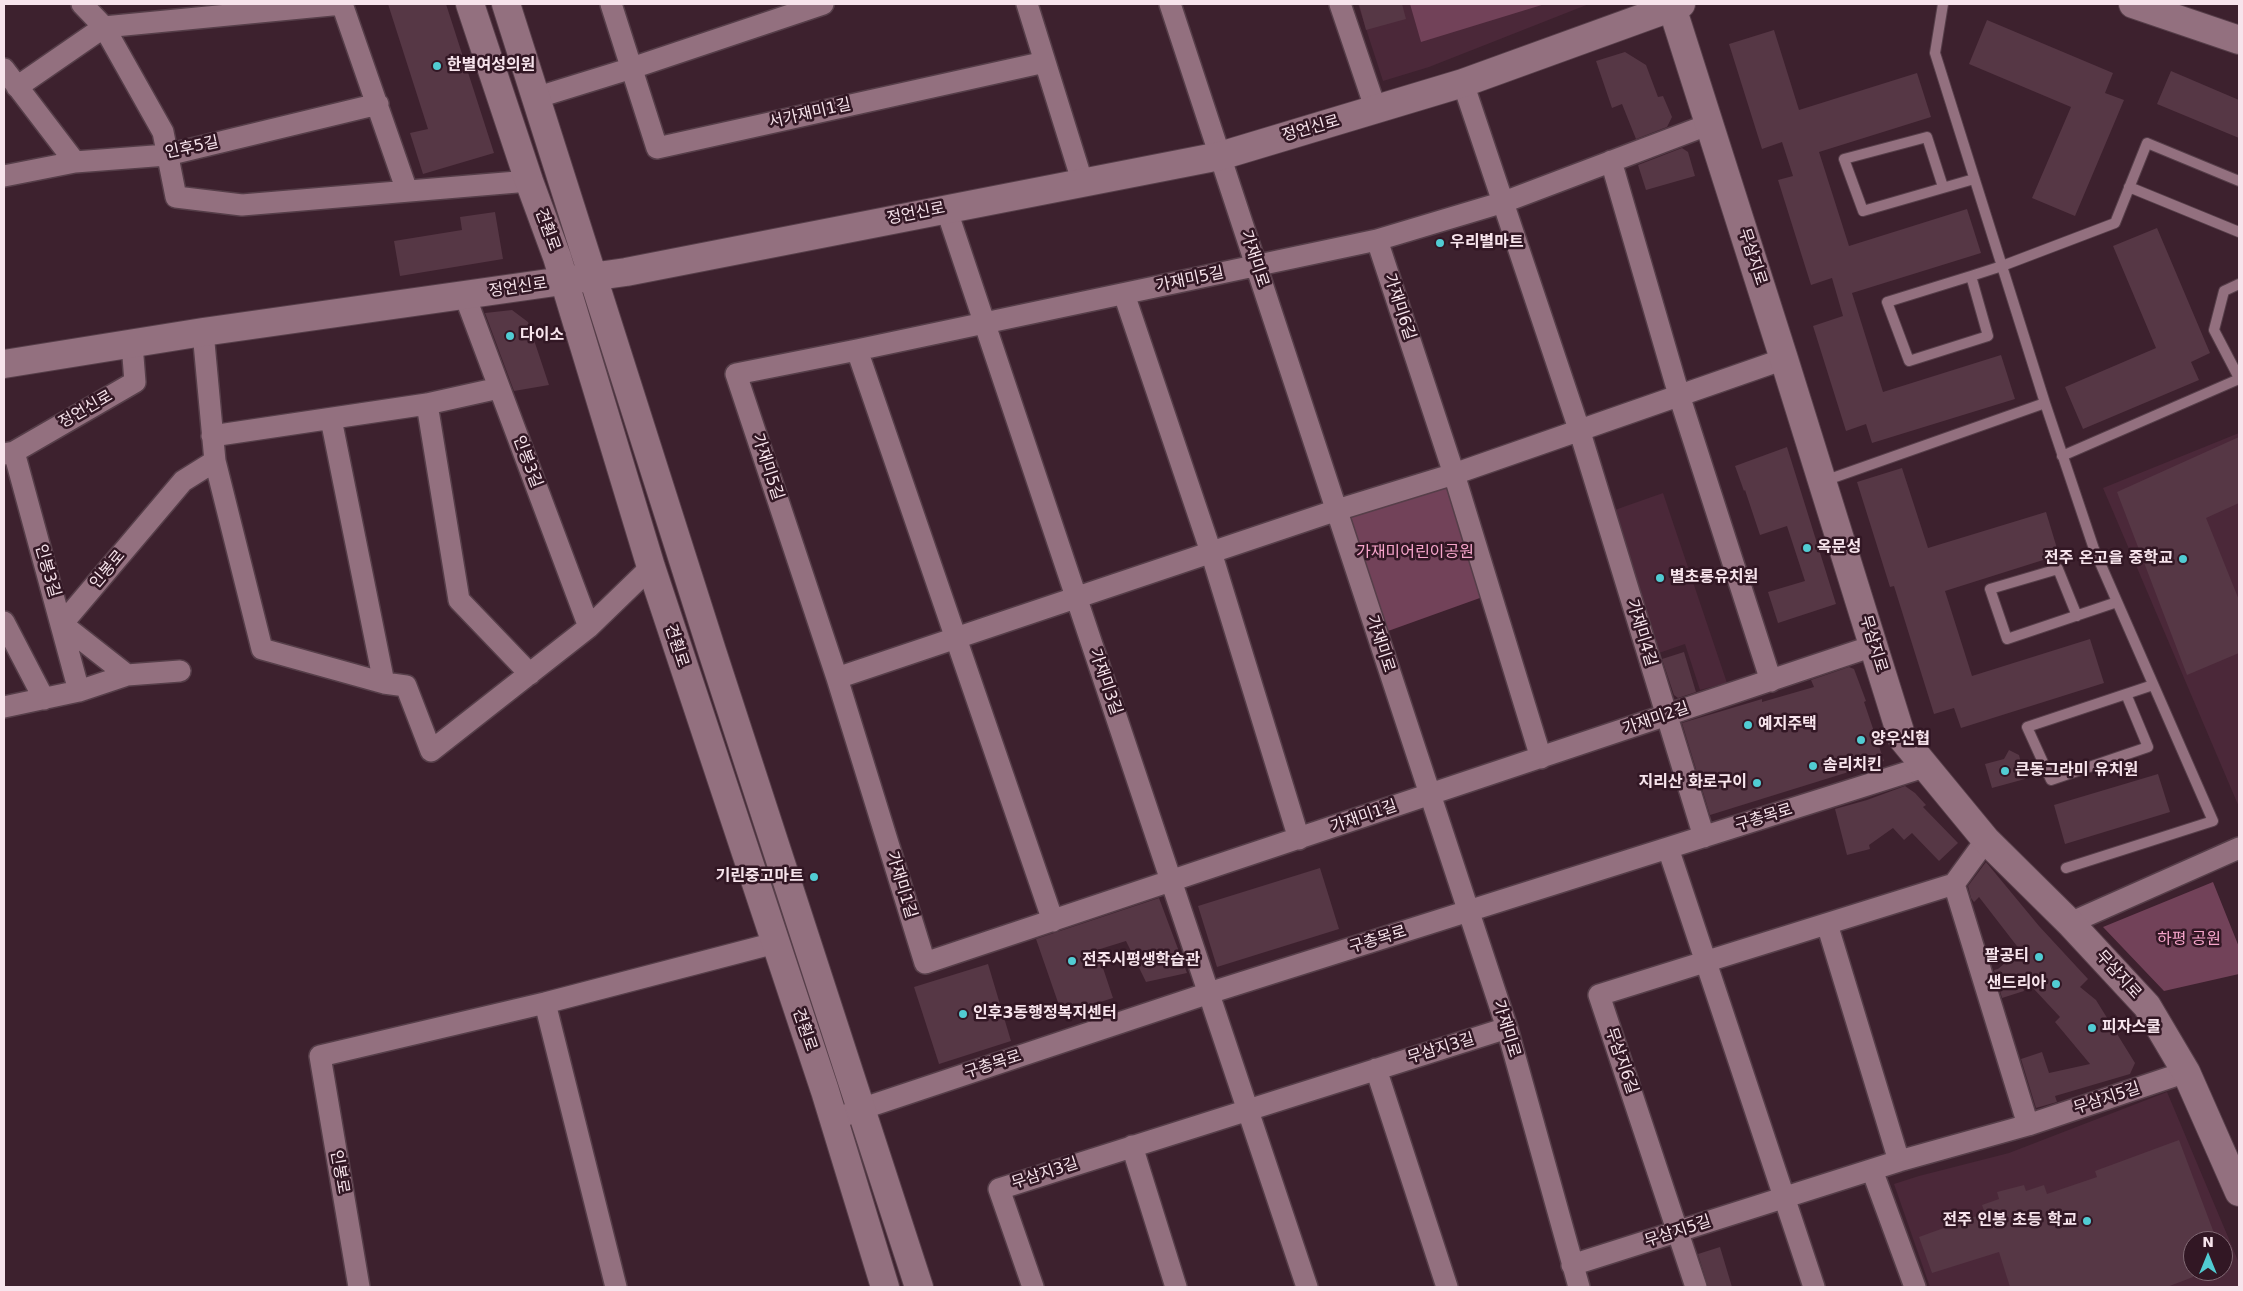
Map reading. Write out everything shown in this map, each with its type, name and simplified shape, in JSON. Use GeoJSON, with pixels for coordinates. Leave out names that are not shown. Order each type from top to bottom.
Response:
{"type":"FeatureCollection","features":[{"type":"Feature","properties":{"kind":"street"},"geometry":{"type":"LineString","coordinates":[[82,4],[104,27],[163,132],[176,197],[242,205],[529,181]]}},
{"type":"Feature","properties":{"kind":"street"},"geometry":{"type":"LineString","coordinates":[[17,87],[104,27],[342,4],[378,104],[406,191]]}},
{"type":"Feature","properties":{"kind":"street","name":"견훤로"},"geometry":{"type":"LineString","coordinates":[[470,4],[529,181],[565,281],[651,567],[834,1120],[884,1287]]}},
{"type":"Feature","properties":{"kind":"street","name":"견훤로"},"geometry":{"type":"LineString","coordinates":[[506,4],[919,1287]]}},
{"type":"Feature","properties":{"kind":"street","name":"서가재미1길"},"geometry":{"type":"LineString","coordinates":[[611,4],[657,148],[1045,62]]}},
{"type":"Feature","properties":{"kind":"street"},"geometry":{"type":"LineString","coordinates":[[535,98],[632,68],[760,13],[823,4]]}},
{"type":"Feature","properties":{"kind":"street"},"geometry":{"type":"LineString","coordinates":[[1027,4],[1083,184]]}},
{"type":"Feature","properties":{"kind":"street","name":"가재미로"},"geometry":{"type":"LineString","coordinates":[[1170,4],[1507,1028],[1579,1287]]}},
{"type":"Feature","properties":{"kind":"street"},"geometry":{"type":"LineString","coordinates":[[1340,4],[1376,110]]}},
{"type":"Feature","properties":{"kind":"street"},"geometry":{"type":"LineString","coordinates":[[2133,4],[2239,40]]}},
{"type":"Feature","properties":{"kind":"street","name":"정언신로"},"geometry":{"type":"LineString","coordinates":[[4,364],[203,332],[646,269],[946,208],[1083,184],[1220,156],[1463,83],[1675,5]]}},
{"type":"Feature","properties":{"kind":"street","name":"무삼지로"},"geometry":{"type":"LineString","coordinates":[[1675,5],[1710,124],[1902,738],[1924,768],[1986,840],[2070,922],[2146,1006],[2186,1072],[2239,1192]]}},
{"type":"Feature","properties":{"kind":"street"},"geometry":{"type":"LineString","coordinates":[[4,69],[75,162]]}},
{"type":"Feature","properties":{"kind":"street"},"geometry":{"type":"LineString","coordinates":[[1463,83],[1504,202]]}},
{"type":"Feature","properties":{"kind":"street","name":"인후5길"},"geometry":{"type":"LineString","coordinates":[[4,176],[75,162],[167,155],[378,104]]}},
{"type":"Feature","properties":{"kind":"street"},"geometry":{"type":"LineString","coordinates":[[1256,266],[1377,240],[1504,202],[1710,124]]}},
{"type":"Feature","properties":{"kind":"street"},"geometry":{"type":"LineString","coordinates":[[1611,161],[1679,395],[1771,681]]}},
{"type":"Feature","properties":{"kind":"street","name":"가재미4길"},"geometry":{"type":"LineString","coordinates":[[1504,202],[1579,429],[1704,837]]}},
{"type":"Feature","properties":{"kind":"street"},"geometry":{"type":"LineString","coordinates":[[946,208],[985,324]]}},
{"type":"Feature","properties":{"kind":"street","name":"가재미6길"},"geometry":{"type":"LineString","coordinates":[[1377,240],[1454,474]]}},
{"type":"Feature","properties":{"kind":"street","name":"가재미5길"},"geometry":{"type":"LineString","coordinates":[[837,678],[736,374],[985,324],[1256,266]]}},
{"type":"Feature","properties":{"kind":"street"},"geometry":{"type":"LineString","coordinates":[[1124,294],[1211,552],[1299,838]]}},
{"type":"Feature","properties":{"kind":"street","name":"인봉3길"},"geometry":{"type":"LineString","coordinates":[[465,296],[589,627]]}},
{"type":"Feature","properties":{"kind":"street","name":"가재미3길"},"geometry":{"type":"LineString","coordinates":[[985,324],[1171,881]]}},
{"type":"Feature","properties":{"kind":"street"},"geometry":{"type":"LineString","coordinates":[[203,332],[215,461],[262,649],[384,683],[406,686],[431,751],[589,627],[651,567]]}},
{"type":"Feature","properties":{"kind":"street","name":"정언신로"},"geometry":{"type":"LineString","coordinates":[[9,453],[135,382],[132,344]]}},
{"type":"Feature","properties":{"kind":"street"},"geometry":{"type":"LineString","coordinates":[[857,350],[1053,921]]}},
{"type":"Feature","properties":{"kind":"street"},"geometry":{"type":"LineString","coordinates":[[837,678],[1337,510],[1454,474],[1784,359]]}},
{"type":"Feature","properties":{"kind":"street"},"geometry":{"type":"LineString","coordinates":[[212,436],[427,404],[499,388]]}},
{"type":"Feature","properties":{"kind":"street"},"geometry":{"type":"LineString","coordinates":[[427,404],[459,600],[530,674]]}},
{"type":"Feature","properties":{"kind":"street"},"geometry":{"type":"LineString","coordinates":[[331,419],[384,683]]}},
{"type":"Feature","properties":{"kind":"street","name":"인봉3길"},"geometry":{"type":"LineString","coordinates":[[9,453],[62,624],[79,691]]}},
{"type":"Feature","properties":{"kind":"street","name":"인봉로"},"geometry":{"type":"LineString","coordinates":[[62,624],[183,481],[215,461]]}},
{"type":"Feature","properties":{"kind":"street"},"geometry":{"type":"LineString","coordinates":[[1454,474],[1541,758]]}},
{"type":"Feature","properties":{"kind":"street"},"geometry":{"type":"LineString","coordinates":[[4,622],[44,699]]}},
{"type":"Feature","properties":{"kind":"street"},"geometry":{"type":"LineString","coordinates":[[62,624],[127,675]]}},
{"type":"Feature","properties":{"kind":"street","name":"가재미2길"},"geometry":{"type":"LineString","coordinates":[[1430,794],[1873,646]]}},
{"type":"Feature","properties":{"kind":"street"},"geometry":{"type":"LineString","coordinates":[[4,707],[79,691],[127,675],[180,671]]}},
{"type":"Feature","properties":{"kind":"street","name":"가재미1길"},"geometry":{"type":"LineString","coordinates":[[837,678],[925,964],[1430,794]]}},
{"type":"Feature","properties":{"kind":"street","name":"구총목로"},"geometry":{"type":"LineString","coordinates":[[834,1120],[861,1109],[1209,993],[1924,768]]}},
{"type":"Feature","properties":{"kind":"street"},"geometry":{"type":"LineString","coordinates":[[1986,840],[1954,884],[2028,1125]]}},
{"type":"Feature","properties":{"kind":"street"},"geometry":{"type":"LineString","coordinates":[[1668,848],[1814,1287]]}},
{"type":"Feature","properties":{"kind":"street"},"geometry":{"type":"LineString","coordinates":[[2070,922],[2239,848]]}},
{"type":"Feature","properties":{"kind":"street"},"geometry":{"type":"LineString","coordinates":[[1171,881],[1307,1287]]}},
{"type":"Feature","properties":{"kind":"street","name":"무삼지6길"},"geometry":{"type":"LineString","coordinates":[[1679,1233],[1599,995],[1954,884]]}},
{"type":"Feature","properties":{"kind":"street"},"geometry":{"type":"LineString","coordinates":[[1827,924],[1899,1161]]}},
{"type":"Feature","properties":{"kind":"street"},"geometry":{"type":"LineString","coordinates":[[616,1287],[545,1003],[775,944]]}},
{"type":"Feature","properties":{"kind":"street","name":"인봉로"},"geometry":{"type":"LineString","coordinates":[[359,1287],[320,1056],[545,1003]]}},
{"type":"Feature","properties":{"kind":"street","name":"무삼지3길"},"geometry":{"type":"LineString","coordinates":[[1032,1287],[999,1189],[1507,1028]]}},
{"type":"Feature","properties":{"kind":"street"},"geometry":{"type":"LineString","coordinates":[[1376,1069],[1444,1278]]}},
{"type":"Feature","properties":{"kind":"street","name":"무삼지5길"},"geometry":{"type":"LineString","coordinates":[[1572,1265],[1679,1233],[1899,1161],[2028,1125],[2186,1072]]}},
{"type":"Feature","properties":{"kind":"street"},"geometry":{"type":"LineString","coordinates":[[1132,1146],[1176,1287]]}},
{"type":"Feature","properties":{"kind":"street"},"geometry":{"type":"LineString","coordinates":[[1872,1170],[1915,1287]]}},
{"type":"Feature","properties":{"kind":"street"},"geometry":{"type":"LineString","coordinates":[[1679,1233],[1696,1287]]}},
{"type":"Feature","properties":{"kind":"lane"},"geometry":{"type":"LineString","coordinates":[[1943,4],[1935,53],[2062,456],[2094,549],[2213,821],[2066,868]]}},
{"type":"Feature","properties":{"kind":"lane"},"geometry":{"type":"LineString","coordinates":[[1943,187],[1927,137],[1844,159],[1863,211],[1974,178]]}},
{"type":"Feature","properties":{"kind":"lane"},"geometry":{"type":"LineString","coordinates":[[1971,276],[1988,336],[1909,361],[1887,302],[2002,266],[2115,223],[2146,143],[2239,181]]}},
{"type":"Feature","properties":{"kind":"lane"},"geometry":{"type":"LineString","coordinates":[[2129,187],[2239,232]]}},
{"type":"Feature","properties":{"kind":"lane"},"geometry":{"type":"LineString","coordinates":[[2062,456],[2239,378],[2214,330],[2224,291],[2239,284]]}},
{"type":"Feature","properties":{"kind":"lane"},"geometry":{"type":"LineString","coordinates":[[1822,481],[2045,403]]}},
{"type":"Feature","properties":{"kind":"lane"},"geometry":{"type":"LineString","coordinates":[[2076,616],[2058,569],[1990,589],[2007,639],[2076,616],[2117,602]]}},
{"type":"Feature","properties":{"kind":"lane"},"geometry":{"type":"LineString","coordinates":[[2126,694],[2148,747],[2051,780],[2028,726],[2126,694],[2154,685]]}},
{"type":"Feature","properties":{"kind":"shaded area"},"geometry":{"type":"Polygon","coordinates":[[[1358,4],[1589,4],[1429,67],[1383,81],[1358,4]]]}},
{"type":"Feature","properties":{"kind":"shaded area","name":"전주 온고을 중학교"},"geometry":{"type":"Polygon","coordinates":[[[2239,433],[2239,807],[2103,488],[2239,433]]]}},
{"type":"Feature","properties":{"kind":"shaded area","name":"별초롱유치원"},"geometry":{"type":"Polygon","coordinates":[[[1663,493],[1727,683],[1700,690],[1685,644],[1653,655],[1609,512],[1663,493]]]}},
{"type":"Feature","properties":{"kind":"shaded area"},"geometry":{"type":"Polygon","coordinates":[[[2167,1092],[2226,1231],[2183,1231],[2183,1281],[2233,1281],[2233,1249],[2239,1263],[2239,1287],[1930,1287],[1894,1184],[2009,1153],[2167,1092]]]}},
{"type":"Feature","properties":{"kind":"green space"},"geometry":{"type":"Polygon","coordinates":[[[1410,4],[1545,4],[1421,42],[1410,4]]]}},
{"type":"Feature","properties":{"kind":"green space","name":"가재미어린이공원"},"geometry":{"type":"Polygon","coordinates":[[[1454,474],[1491,594],[1377,635],[1337,510],[1454,474]]]}},
{"type":"Feature","properties":{"kind":"green space","name":"하평 공원"},"geometry":{"type":"Polygon","coordinates":[[[2213,882],[2239,947],[2239,974],[2164,991],[2103,927],[2213,882]]]}},
{"type":"Feature","properties":{"kind":"building","name":"한별여성의원"},"geometry":{"type":"Polygon","coordinates":[[[388,4],[446,4],[494,153],[423,174],[410,133],[428,129],[388,4]]]}},
{"type":"Feature","properties":{"kind":"building"},"geometry":{"type":"Polygon","coordinates":[[[1359,4],[1402,4],[1406,19],[1366,30],[1359,4]]]}},
{"type":"Feature","properties":{"kind":"building"},"geometry":{"type":"Polygon","coordinates":[[[1987,20],[2113,73],[2105,93],[2124,100],[2075,216],[2032,198],[2071,107],[1969,64],[1987,20]]]}},
{"type":"Feature","properties":{"kind":"building"},"geometry":{"type":"Polygon","coordinates":[[[1774,30],[1799,110],[1917,73],[1931,117],[1819,152],[1849,246],[1967,209],[1981,253],[1852,293],[1883,392],[2001,355],[2015,399],[1872,443],[1866,424],[1846,431],[1813,326],[1843,316],[1832,278],[1811,285],[1778,180],[1793,176],[1782,142],[1762,149],[1729,44],[1774,30]]]}},
{"type":"Feature","properties":{"kind":"building"},"geometry":{"type":"Polygon","coordinates":[[[1625,52],[1646,65],[1658,97],[1663,96],[1672,117],[1667,127],[1636,139],[1622,104],[1612,108],[1596,61],[1625,52]]]}},
{"type":"Feature","properties":{"kind":"building"},"geometry":{"type":"Polygon","coordinates":[[[2171,71],[2239,100],[2239,138],[2157,104],[2171,71]]]}},
{"type":"Feature","properties":{"kind":"building"},"geometry":{"type":"Polygon","coordinates":[[[1682,148],[1688,152],[1695,176],[1646,190],[1638,165],[1682,148]]]}},
{"type":"Feature","properties":{"kind":"building"},"geometry":{"type":"Polygon","coordinates":[[[495,212],[503,259],[400,276],[394,241],[462,230],[460,217],[495,212]]]}},
{"type":"Feature","properties":{"kind":"building"},"geometry":{"type":"Polygon","coordinates":[[[2157,228],[2210,353],[2191,362],[2199,380],[2083,429],[2065,387],[2156,348],[2113,246],[2157,228]]]}},
{"type":"Feature","properties":{"kind":"building","name":"다이소"},"geometry":{"type":"Polygon","coordinates":[[[512,310],[528,322],[549,385],[514,391],[485,313],[512,310]]]}},
{"type":"Feature","properties":{"kind":"building","name":"전주 온고을 중학교"},"geometry":{"type":"Polygon","coordinates":[[[2239,437],[2239,503],[2206,518],[2239,600],[2239,653],[2187,675],[2117,492],[2239,437]]]}},
{"type":"Feature","properties":{"kind":"building"},"geometry":{"type":"Polygon","coordinates":[[[1787,447],[1836,604],[1778,623],[1768,592],[1805,581],[1787,526],[1760,535],[1735,466],[1787,447]]]}},
{"type":"Feature","properties":{"kind":"building"},"geometry":{"type":"Polygon","coordinates":[[[1902,468],[1928,548],[2046,512],[2059,555],[1945,591],[1972,676],[2090,639],[2104,683],[1961,728],[1954,708],[1934,714],[1894,586],[1890,587],[1857,482],[1902,468]]]}},
{"type":"Feature","properties":{"kind":"building"},"geometry":{"type":"Polygon","coordinates":[[[1684,652],[1696,692],[1678,698],[1674,695],[1662,659],[1684,652]]]}},
{"type":"Feature","properties":{"kind":"building"},"geometry":{"type":"Polygon","coordinates":[[[1849,667],[1854,669],[1866,701],[1864,702],[1884,761],[1710,815],[1682,723],[1762,699],[1762,702],[1814,687],[1811,680],[1849,667]]]}},
{"type":"Feature","properties":{"kind":"building","name":"큰동그라미 유치원"},"geometry":{"type":"Polygon","coordinates":[[[2009,750],[2019,755],[2025,779],[1992,788],[1985,764],[2004,759],[2009,750]]]}},
{"type":"Feature","properties":{"kind":"building"},"geometry":{"type":"Polygon","coordinates":[[[2158,774],[2170,812],[2065,844],[2054,805],[2158,774]]]}},
{"type":"Feature","properties":{"kind":"building"},"geometry":{"type":"Polygon","coordinates":[[[1905,786],[1915,793],[1926,805],[1923,807],[1958,843],[1939,861],[1912,833],[1904,840],[1893,828],[1869,845],[1870,849],[1847,855],[1835,809],[1905,786]]]}},
{"type":"Feature","properties":{"kind":"building"},"geometry":{"type":"Polygon","coordinates":[[[1986,862],[2039,926],[2088,979],[2080,987],[2096,1000],[2135,1063],[2130,1074],[2055,1096],[2057,1102],[2036,1108],[2021,1059],[2042,1052],[2049,1073],[2090,1064],[2055,1022],[2060,1017],[2033,988],[2028,989],[2021,981],[2024,991],[2002,998],[1994,970],[1998,969],[2020,950],[1979,897],[1974,902],[1971,898],[1968,886],[1986,862]]]}},
{"type":"Feature","properties":{"kind":"building"},"geometry":{"type":"Polygon","coordinates":[[[1320,868],[1339,929],[1217,967],[1198,906],[1320,868]]]}},
{"type":"Feature","properties":{"kind":"building","name":"전주시평생학습관"},"geometry":{"type":"Polygon","coordinates":[[[1159,898],[1187,973],[1146,982],[1126,941],[1097,950],[1113,998],[1062,1014],[1036,939],[1159,898]]]}},
{"type":"Feature","properties":{"kind":"building","name":"인후3동행정복지센터"},"geometry":{"type":"Polygon","coordinates":[[[988,964],[1011,1041],[939,1064],[914,987],[988,964]]]}},
{"type":"Feature","properties":{"kind":"building","name":"전주 인봉 초등 학교"},"geometry":{"type":"Polygon","coordinates":[[[2179,1140],[2213,1231],[2183,1231],[2183,1281],[2167,1287],[2010,1287],[1999,1252],[1932,1273],[1919,1237],[1985,1213],[1982,1205],[1999,1199],[1997,1192],[2024,1185],[2026,1191],[2044,1185],[2047,1194],[2097,1177],[2095,1171],[2179,1140]]]}},
{"type":"Feature","properties":{"kind":"building"},"geometry":{"type":"Polygon","coordinates":[[[1720,1247],[1732,1287],[1708,1287],[1698,1254],[1720,1247]]]}},
{"type":"Feature","properties":{"kind":"place","name":"한별여성의원"},"geometry":{"type":"Point","coordinates":[437,66]}},
{"type":"Feature","properties":{"kind":"place","name":"우리별마트"},"geometry":{"type":"Point","coordinates":[1440,243]}},
{"type":"Feature","properties":{"kind":"place","name":"다이소"},"geometry":{"type":"Point","coordinates":[510,336]}},
{"type":"Feature","properties":{"kind":"place","name":"옥문성"},"geometry":{"type":"Point","coordinates":[1807,548]}},
{"type":"Feature","properties":{"kind":"place","name":"전주 온고을 중학교"},"geometry":{"type":"Point","coordinates":[2183,559]}},
{"type":"Feature","properties":{"kind":"place","name":"별초롱유치원"},"geometry":{"type":"Point","coordinates":[1660,578]}},
{"type":"Feature","properties":{"kind":"place","name":"예지주택"},"geometry":{"type":"Point","coordinates":[1748,725]}},
{"type":"Feature","properties":{"kind":"place","name":"양우신협"},"geometry":{"type":"Point","coordinates":[1861,740]}},
{"type":"Feature","properties":{"kind":"place","name":"솜리치킨"},"geometry":{"type":"Point","coordinates":[1813,766]}},
{"type":"Feature","properties":{"kind":"place","name":"큰동그라미 유치원"},"geometry":{"type":"Point","coordinates":[2005,771]}},
{"type":"Feature","properties":{"kind":"place","name":"지리산 화로구이"},"geometry":{"type":"Point","coordinates":[1757,783]}},
{"type":"Feature","properties":{"kind":"place","name":"기린중고마트"},"geometry":{"type":"Point","coordinates":[814,877]}},
{"type":"Feature","properties":{"kind":"place","name":"팔공티"},"geometry":{"type":"Point","coordinates":[2039,957]}},
{"type":"Feature","properties":{"kind":"place","name":"전주시평생학습관"},"geometry":{"type":"Point","coordinates":[1072,961]}},
{"type":"Feature","properties":{"kind":"place","name":"샌드리아"},"geometry":{"type":"Point","coordinates":[2056,984]}},
{"type":"Feature","properties":{"kind":"place","name":"인후3동행정복지센터"},"geometry":{"type":"Point","coordinates":[963,1014]}},
{"type":"Feature","properties":{"kind":"place","name":"피자스쿨"},"geometry":{"type":"Point","coordinates":[2092,1028]}},
{"type":"Feature","properties":{"kind":"place","name":"전주 인봉 초등 학교"},"geometry":{"type":"Point","coordinates":[2087,1221]}}]}
